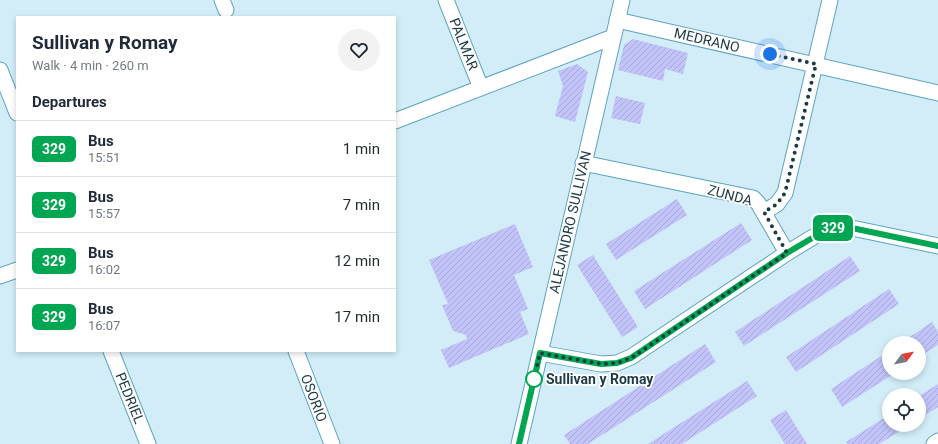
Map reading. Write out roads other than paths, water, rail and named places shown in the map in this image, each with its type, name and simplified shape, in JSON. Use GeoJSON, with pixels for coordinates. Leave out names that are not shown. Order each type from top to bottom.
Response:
{"type":"FeatureCollection","features":[{"type":"Feature","properties":{"kind":"street","name":"PALMAR"},"geometry":{"type":"LineString","coordinates":[[446,0],[482,88]]}},
{"type":"Feature","properties":{"kind":"street","name":"ALEJANDRO SULLIVAN"},"geometry":{"type":"LineString","coordinates":[[519,444],[622,0]]}},
{"type":"Feature","properties":{"kind":"street"},"geometry":{"type":"LineString","coordinates":[[764,212],[777,204],[785,193],[830,0]]}},
{"type":"Feature","properties":{"kind":"street","name":"MEDRANO"},"geometry":{"type":"LineString","coordinates":[[617,20],[816,64],[938,93]]}},
{"type":"Feature","properties":{"kind":"street"},"geometry":{"type":"LineString","coordinates":[[396,121],[613,37]]}},
{"type":"Feature","properties":{"kind":"street"},"geometry":{"type":"LineString","coordinates":[[0,70],[16,110]]}},
{"type":"Feature","properties":{"kind":"street","name":"ZUNDA"},"geometry":{"type":"LineString","coordinates":[[583,163],[753,198],[764,212],[787,253]]}},
{"type":"Feature","properties":{"kind":"street"},"geometry":{"type":"LineString","coordinates":[[540,353],[601,364],[617,363],[631,358],[787,253],[824,231],[835,228],[847,227],[938,246]]}},
{"type":"Feature","properties":{"kind":"street"},"geometry":{"type":"LineString","coordinates":[[0,276],[16,270]]}},
{"type":"Feature","properties":{"kind":"street","name":"PEDRIEL"},"geometry":{"type":"LineString","coordinates":[[111,352],[148,444]]}},
{"type":"Feature","properties":{"kind":"street","name":"OSORIO"},"geometry":{"type":"LineString","coordinates":[[296,352],[332,444]]}},
{"type":"Feature","properties":{"kind":"street"},"geometry":{"type":"LineString","coordinates":[[934,444],[938,441]]}},
{"type":"Feature","properties":{"kind":"place","name":"Sullivan y Romay"},"geometry":{"type":"Point","coordinates":[534,379]}}]}
